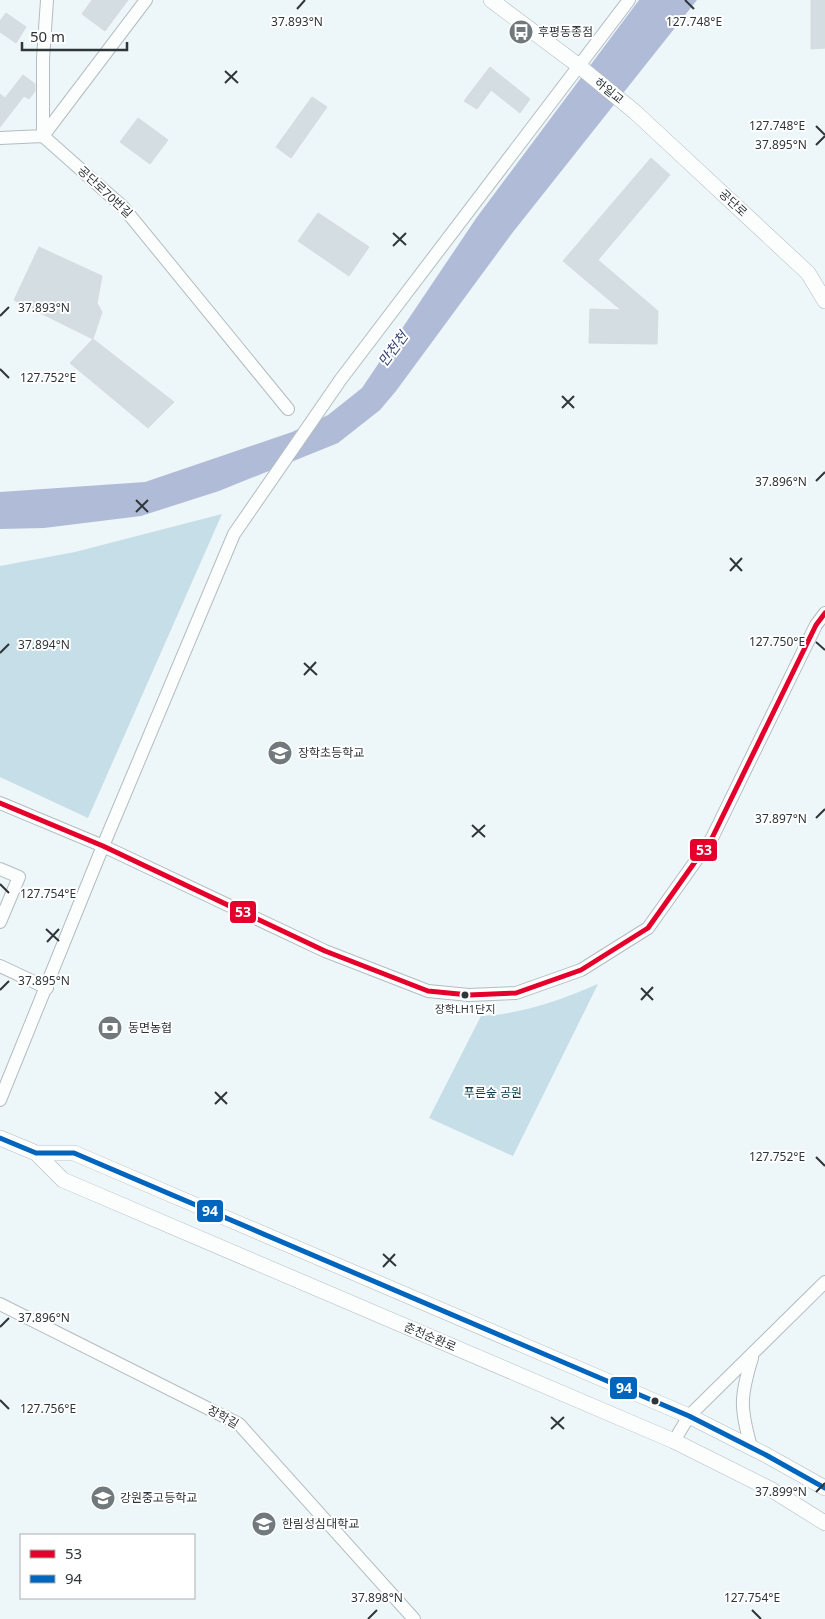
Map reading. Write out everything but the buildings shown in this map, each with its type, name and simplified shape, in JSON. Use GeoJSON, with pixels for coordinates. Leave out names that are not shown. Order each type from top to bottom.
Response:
{"type":"FeatureCollection","features":[{"type":"Feature","properties":{"kind":"street"},"geometry":{"type":"LineString","coordinates":[[43,136],[43,59],[47,0]]}},
{"type":"Feature","properties":{"kind":"street"},"geometry":{"type":"LineString","coordinates":[[43,136],[146,0]]}},
{"type":"Feature","properties":{"kind":"street"},"geometry":{"type":"LineString","coordinates":[[491,0],[582,68]]}},
{"type":"Feature","properties":{"kind":"street"},"geometry":{"type":"LineString","coordinates":[[0,1100],[103,846],[234,534],[341,379],[582,68],[629,0]]}},
{"type":"Feature","properties":{"kind":"street","name":"하일교"},"geometry":{"type":"LineString","coordinates":[[582,68],[635,112]]}},
{"type":"Feature","properties":{"kind":"street","name":"공단로"},"geometry":{"type":"LineString","coordinates":[[635,112],[808,273],[825,301]]}},
{"type":"Feature","properties":{"kind":"street"},"geometry":{"type":"LineString","coordinates":[[0,138],[43,136]]}},
{"type":"Feature","properties":{"kind":"street","name":"공단로70번길"},"geometry":{"type":"LineString","coordinates":[[43,136],[123,207],[288,409]]}},
{"type":"Feature","properties":{"kind":"street"},"geometry":{"type":"LineString","coordinates":[[0,803],[103,846],[325,951],[428,991],[469,995],[516,993],[581,970],[648,928],[712,838],[816,625],[825,613]]}},
{"type":"Feature","properties":{"kind":"street"},"geometry":{"type":"LineString","coordinates":[[0,869],[19,877],[0,922]]}},
{"type":"Feature","properties":{"kind":"street"},"geometry":{"type":"LineString","coordinates":[[0,966],[47,988]]}},
{"type":"Feature","properties":{"kind":"street","name":"춘천순환로"},"geometry":{"type":"LineString","coordinates":[[0,1138],[36,1153],[74,1153],[689,1416],[751,1447],[825,1488]]}},
{"type":"Feature","properties":{"kind":"street","name":"춘천순환로"},"geometry":{"type":"LineString","coordinates":[[36,1153],[62,1180],[674,1441],[772,1490],[825,1523]]}},
{"type":"Feature","properties":{"kind":"street"},"geometry":{"type":"LineString","coordinates":[[674,1441],[689,1416],[825,1282]]}},
{"type":"Feature","properties":{"kind":"street","name":"장학길"},"geometry":{"type":"LineString","coordinates":[[0,1304],[240,1424],[414,1619]]}},
{"type":"Feature","properties":{"kind":"street"},"geometry":{"type":"LineString","coordinates":[[751,1447],[741,1414],[742,1390],[752,1356]]}},
{"type":"Feature","properties":{"kind":"green space"},"geometry":{"type":"Polygon","coordinates":[[[222,514],[88,818],[0,777],[0,566],[75,552],[222,514]]]}},
{"type":"Feature","properties":{"kind":"green space","name":"푸른숲 공원"},"geometry":{"type":"Polygon","coordinates":[[[598,984],[513,1156],[429,1118],[481,1016],[496,1015],[541,1005],[598,984]]]}},
{"type":"Feature","properties":{"kind":"water","name":"만천천"},"geometry":{"type":"Polygon","coordinates":[[[639,0],[697,0],[513,232],[380,410],[338,443],[219,491],[141,516],[44,528],[0,529],[0,492],[145,482],[292,432],[328,415],[362,388],[477,217],[639,0]]]}},
{"type":"Feature","properties":{"kind":"transit line","name":"53"},"geometry":{"type":"LineString","coordinates":[[0,803],[103,846],[325,951],[428,991],[469,995],[516,993],[581,970],[648,928],[712,838],[816,625],[825,613]]}},
{"type":"Feature","properties":{"kind":"transit line","name":"94"},"geometry":{"type":"LineString","coordinates":[[0,1138],[36,1153],[74,1153],[689,1416],[766,1455],[825,1488]]}},
{"type":"Feature","properties":{"kind":"place","name":"후평동종점"},"geometry":{"type":"Point","coordinates":[521,32]}},
{"type":"Feature","properties":{"kind":"place","name":"장학초등학교"},"geometry":{"type":"Point","coordinates":[280,753]}},
{"type":"Feature","properties":{"kind":"place","name":"장학LH1단지"},"geometry":{"type":"Point","coordinates":[465,995]}},
{"type":"Feature","properties":{"kind":"place","name":"동면농협"},"geometry":{"type":"Point","coordinates":[110,1028]}},
{"type":"Feature","properties":{"kind":"place","name":"강원중고등학교"},"geometry":{"type":"Point","coordinates":[103,1498]}},
{"type":"Feature","properties":{"kind":"place","name":"한림성심대학교"},"geometry":{"type":"Point","coordinates":[264,1524]}}]}
